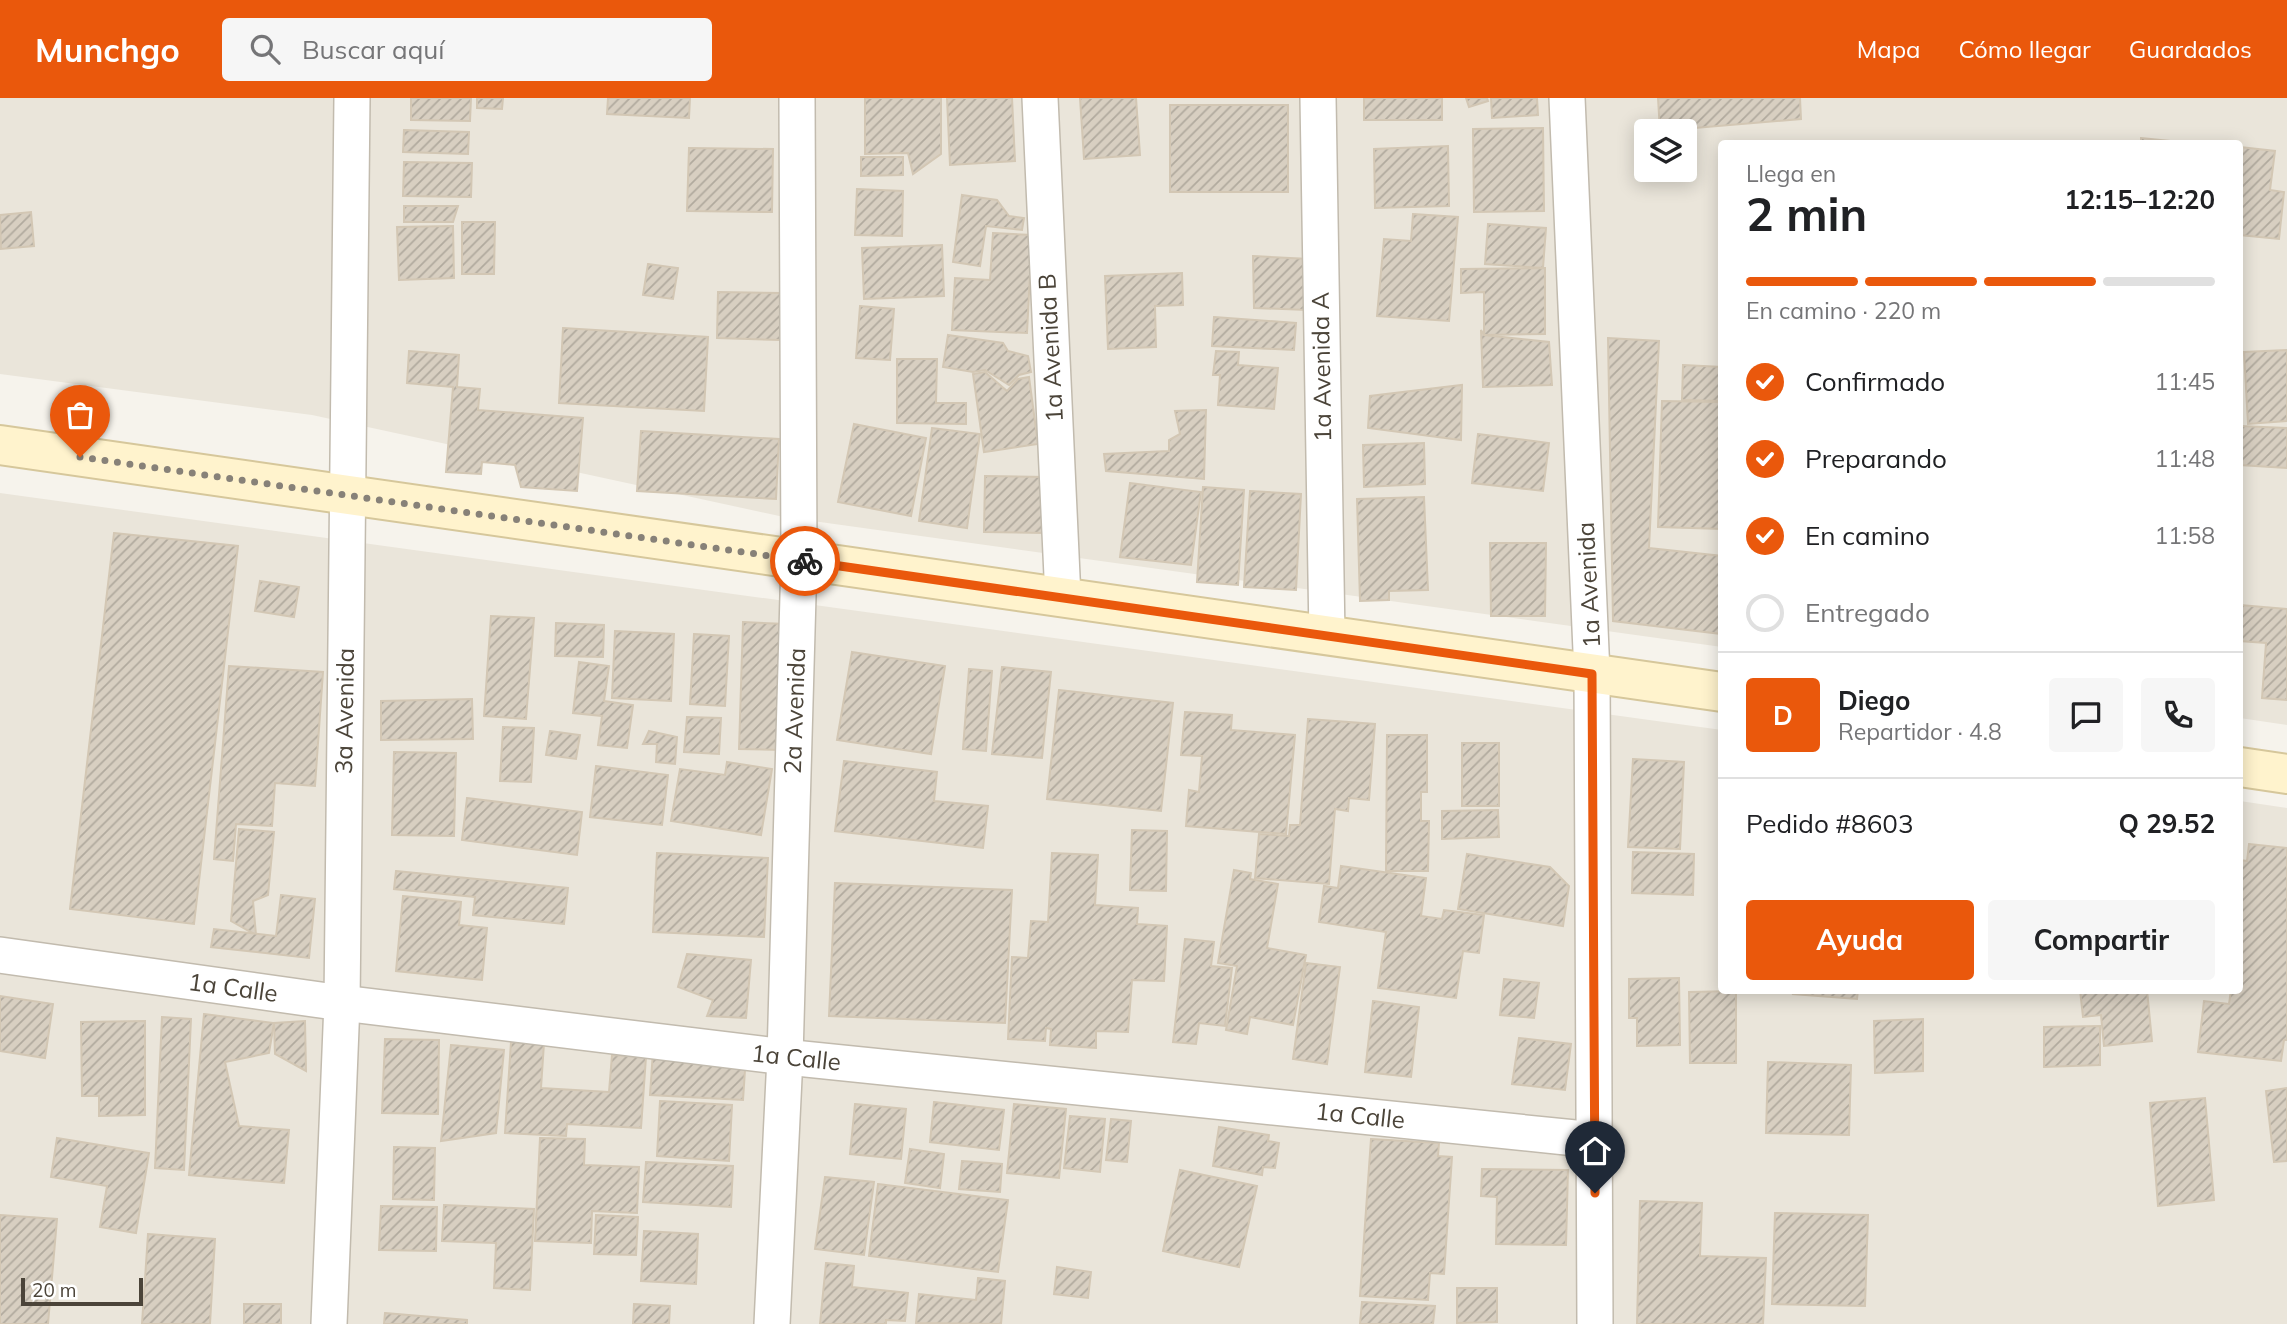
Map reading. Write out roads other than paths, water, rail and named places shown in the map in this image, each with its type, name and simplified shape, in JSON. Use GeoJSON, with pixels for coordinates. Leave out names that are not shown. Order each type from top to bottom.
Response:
{"type":"FeatureCollection","features":[{"type":"Feature","properties":{"kind":"main road"},"geometry":{"type":"LineString","coordinates":[[0,445],[1718,691]]}},
{"type":"Feature","properties":{"kind":"main road"},"geometry":{"type":"LineString","coordinates":[[2243,767],[2287,774]]}},
{"type":"Feature","properties":{"kind":"street","name":"3a Avenida"},"geometry":{"type":"LineString","coordinates":[[329,1324],[342,1003],[352,98]]}},
{"type":"Feature","properties":{"kind":"street","name":"2a Avenida"},"geometry":{"type":"LineString","coordinates":[[772,1324],[785,1057],[799,560],[797,98]]}},
{"type":"Feature","properties":{"kind":"street","name":"1a Avenida B"},"geometry":{"type":"LineString","coordinates":[[1040,98],[1063,598]]}},
{"type":"Feature","properties":{"kind":"street","name":"1a Avenida A"},"geometry":{"type":"LineString","coordinates":[[1318,98],[1326,636]]}},
{"type":"Feature","properties":{"kind":"street","name":"1a Avenida"},"geometry":{"type":"LineString","coordinates":[[1567,98],[1592,674],[1595,1324]]}},
{"type":"Feature","properties":{"kind":"street","name":"1a Calle"},"geometry":{"type":"LineString","coordinates":[[0,955],[342,1003],[785,1057],[1595,1140]]}}]}
